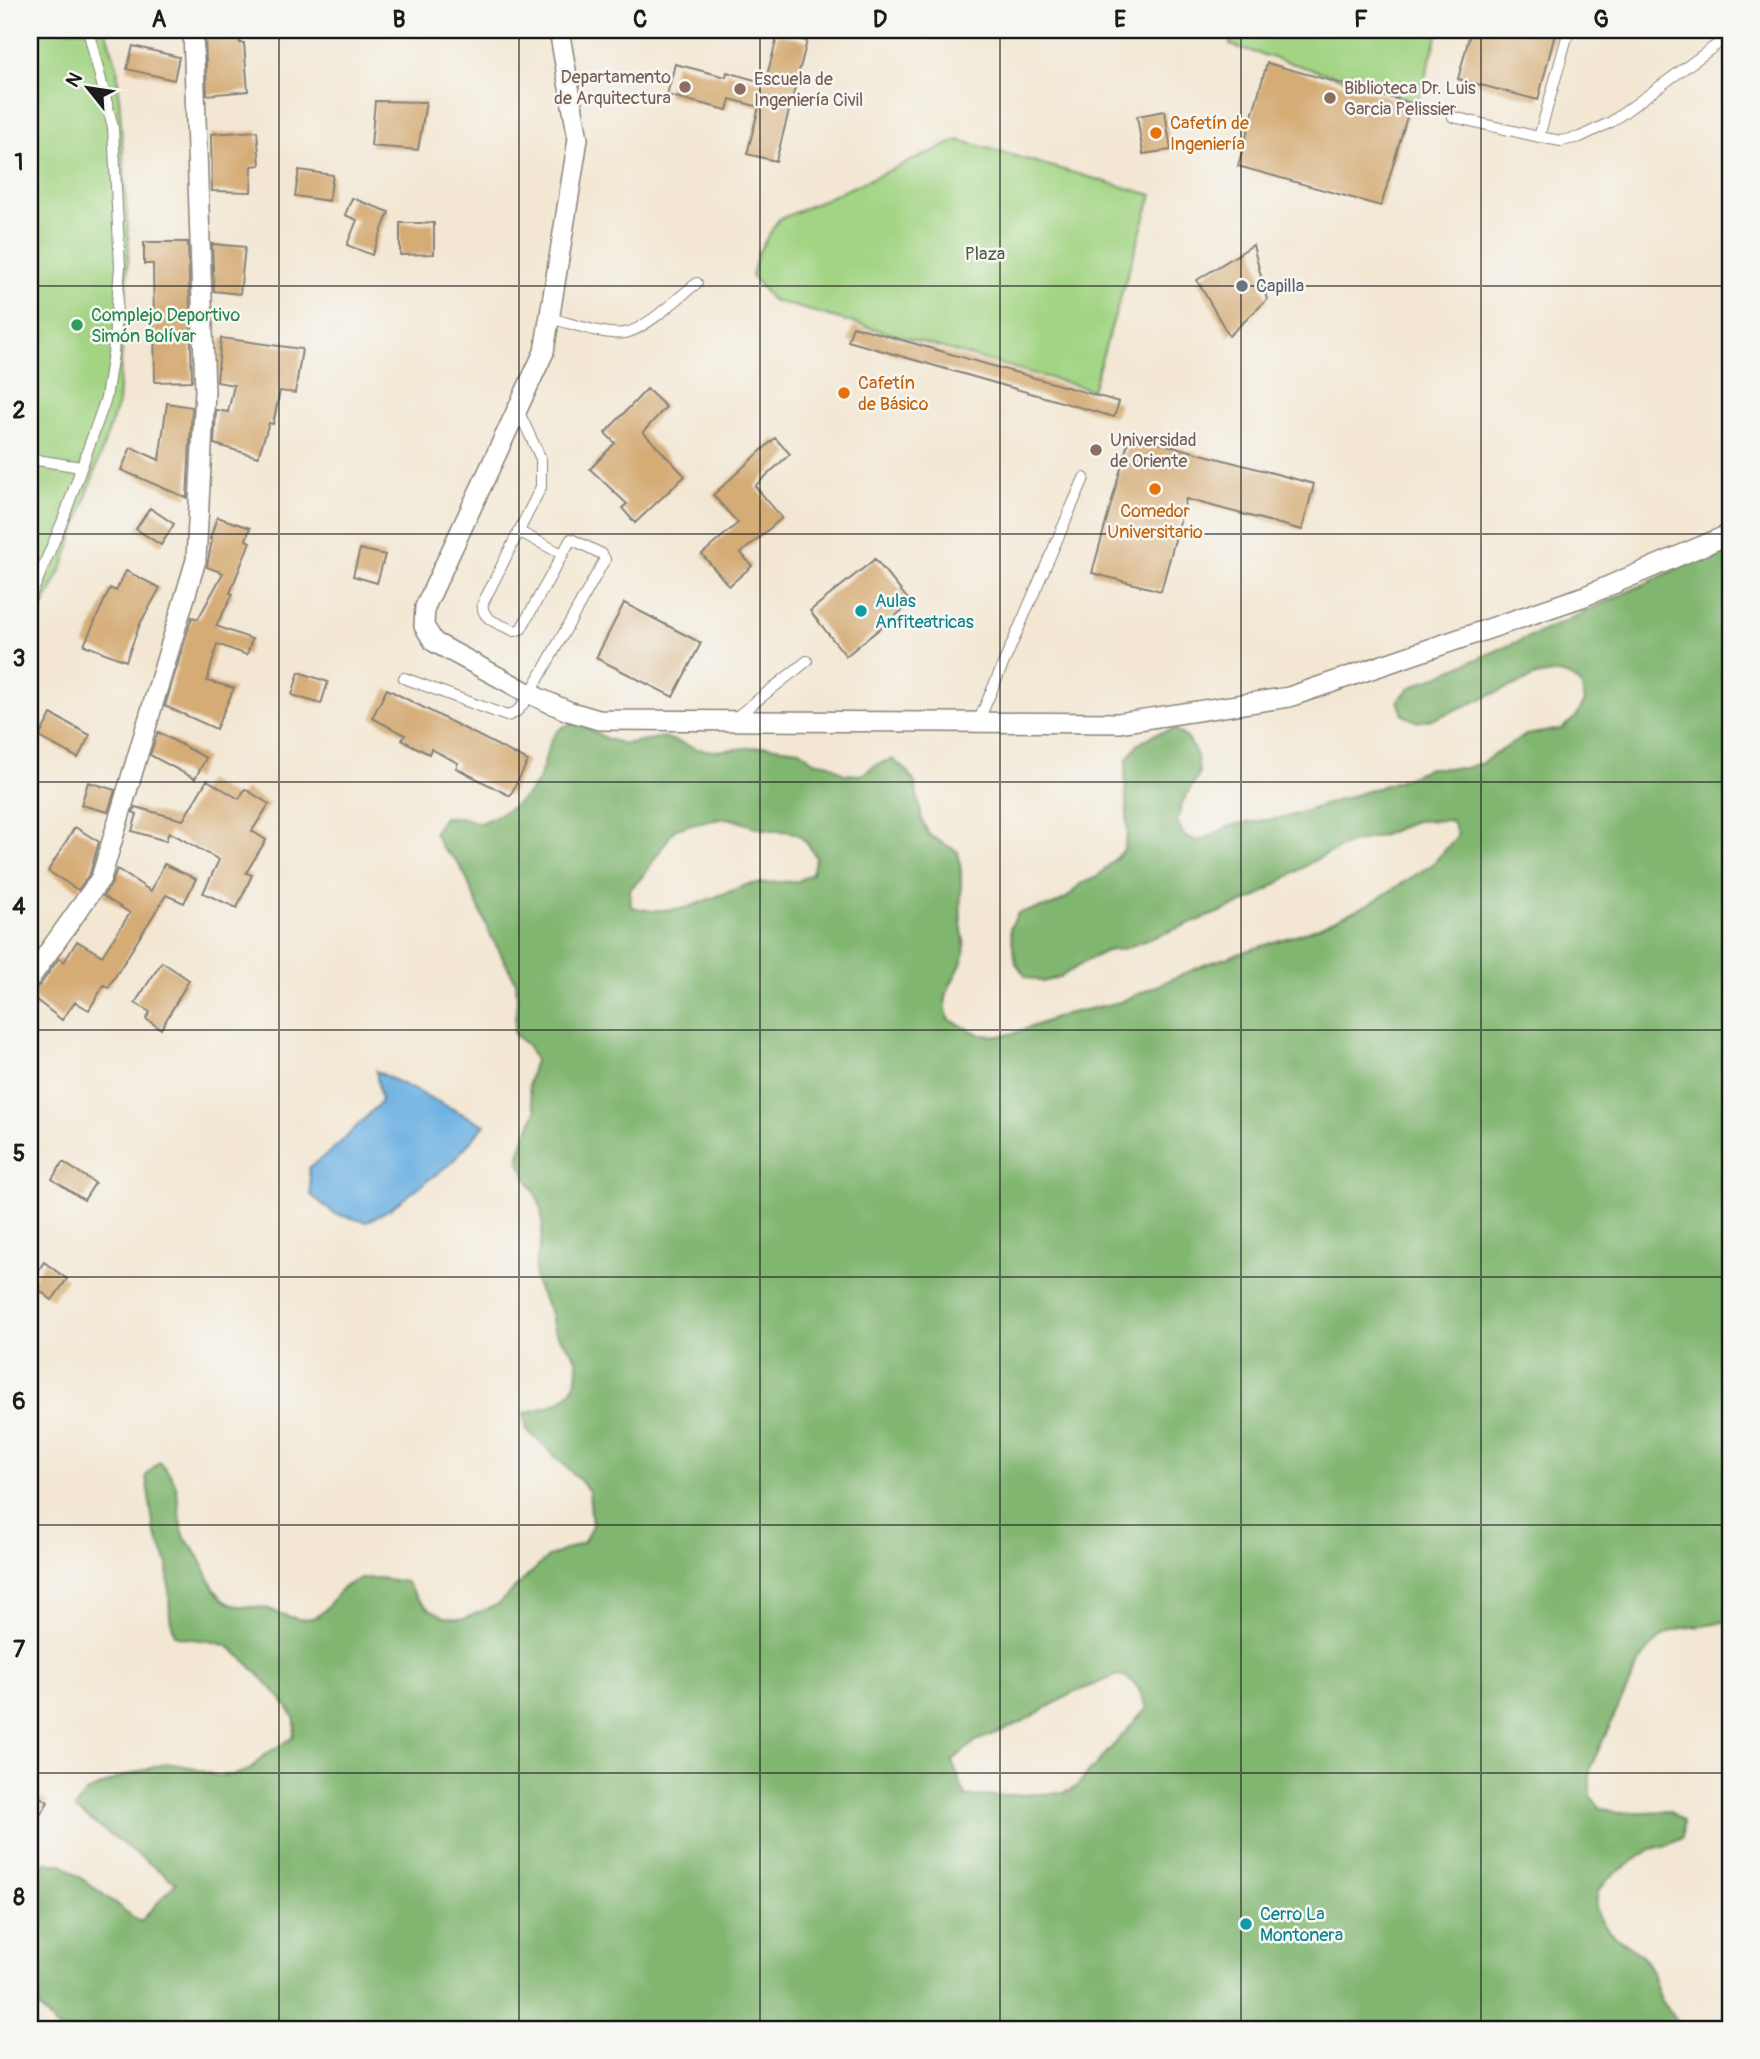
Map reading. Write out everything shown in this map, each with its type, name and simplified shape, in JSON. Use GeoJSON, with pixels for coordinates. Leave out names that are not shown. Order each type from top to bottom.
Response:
{"type":"FeatureCollection","features":[{"type":"Feature","properties":{"kind":"street"},"geometry":{"type":"LineString","coordinates":[[30,978],[101,878],[197,560],[205,391],[193,30]]}},
{"type":"Feature","properties":{"kind":"street"},"geometry":{"type":"LineString","coordinates":[[559,30],[578,139],[544,352],[425,607],[424,626],[433,642],[530,694],[568,711],[599,720],[1118,723],[1289,697],[1585,596],[1730,534]]}},
{"type":"Feature","properties":{"kind":"lane"},"geometry":{"type":"LineString","coordinates":[[30,598],[106,398],[113,353],[120,267],[113,127],[88,30]]}},
{"type":"Feature","properties":{"kind":"lane"},"geometry":{"type":"LineString","coordinates":[[1539,136],[1569,30]]}},
{"type":"Feature","properties":{"kind":"lane"},"geometry":{"type":"LineString","coordinates":[[1452,117],[1561,141],[1580,137],[1611,122],[1730,35]]}},
{"type":"Feature","properties":{"kind":"lane"},"geometry":{"type":"LineString","coordinates":[[550,318],[611,333],[627,332],[643,324],[697,284]]}},
{"type":"Feature","properties":{"kind":"lane"},"geometry":{"type":"LineString","coordinates":[[404,678],[507,716],[518,710],[530,694],[605,559],[575,539],[569,541],[520,629],[514,631],[485,616],[483,603],[541,487],[541,459],[517,410]]}},
{"type":"Feature","properties":{"kind":"lane"},"geometry":{"type":"LineString","coordinates":[[30,459],[81,467]]}},
{"type":"Feature","properties":{"kind":"lane"},"geometry":{"type":"LineString","coordinates":[[978,722],[1084,478]]}},
{"type":"Feature","properties":{"kind":"lane"},"geometry":{"type":"LineString","coordinates":[[518,531],[562,554]]}},
{"type":"Feature","properties":{"kind":"lane"},"geometry":{"type":"LineString","coordinates":[[732,720],[807,661]]}},
{"type":"Feature","properties":{"kind":"green space","name":"Complejo Deportivo Simón Bolívar"},"geometry":{"type":"Polygon","coordinates":[[[30,30],[105,30],[117,65],[129,248],[118,403],[63,566],[30,633],[30,30]]]}},
{"type":"Feature","properties":{"kind":"green space"},"geometry":{"type":"Polygon","coordinates":[[[1235,30],[1439,30],[1418,101],[1230,45],[1235,30]]]}},
{"type":"Feature","properties":{"kind":"green space","name":"Plaza"},"geometry":{"type":"Polygon","coordinates":[[[958,140],[1152,195],[1092,390],[772,300],[752,276],[758,253],[778,220],[958,140]]]}},
{"type":"Feature","properties":{"kind":"green space"},"geometry":{"type":"Polygon","coordinates":[[[1730,544],[1730,1620],[1670,1632],[1651,1648],[1639,1663],[1590,1768],[1590,1796],[1601,1808],[1617,1813],[1670,1811],[1683,1821],[1682,1838],[1651,1849],[1609,1878],[1598,1892],[1595,1908],[1603,1924],[1615,1937],[1643,1956],[1651,1970],[1661,2001],[1683,2029],[57,2029],[30,1999],[30,1902],[34,1895],[35,1878],[44,1863],[61,1863],[140,1922],[176,1883],[75,1809],[84,1794],[118,1778],[167,1763],[217,1776],[234,1775],[251,1769],[263,1756],[293,1737],[295,1729],[295,1721],[285,1705],[233,1650],[220,1644],[175,1635],[170,1618],[168,1564],[154,1530],[146,1476],[159,1462],[175,1484],[184,1534],[217,1593],[232,1604],[264,1608],[299,1619],[307,1619],[321,1613],[349,1584],[362,1579],[377,1578],[406,1582],[429,1609],[444,1617],[463,1619],[497,1605],[548,1557],[584,1542],[592,1526],[589,1491],[527,1430],[524,1413],[563,1399],[574,1386],[578,1369],[572,1351],[554,1329],[551,1313],[535,1278],[542,1237],[542,1213],[522,1170],[519,1156],[536,1110],[529,1085],[535,1060],[527,1045],[514,1034],[516,982],[490,934],[465,875],[455,859],[442,848],[434,832],[444,817],[460,817],[480,823],[517,803],[530,792],[539,779],[555,734],[576,722],[607,739],[624,744],[664,737],[697,749],[715,751],[767,746],[800,750],[813,761],[830,764],[844,774],[861,775],[892,759],[905,769],[915,783],[922,820],[929,835],[958,852],[965,949],[947,994],[948,1019],[981,1035],[999,1036],[1015,1033],[1066,1014],[1120,1002],[1204,965],[1314,929],[1369,904],[1433,864],[1458,835],[1451,820],[1415,821],[1383,835],[1348,844],[1315,860],[1254,898],[1123,949],[1106,951],[1060,977],[1043,982],[1026,977],[1016,963],[1010,928],[1018,913],[1053,905],[1068,897],[1080,884],[1097,877],[1123,851],[1128,833],[1125,778],[1127,759],[1137,745],[1155,734],[1175,729],[1189,740],[1197,756],[1199,774],[1182,803],[1177,821],[1184,836],[1199,841],[1232,825],[1287,817],[1398,781],[1429,768],[1465,768],[1481,763],[1526,735],[1561,729],[1576,717],[1585,701],[1581,684],[1560,673],[1536,676],[1436,718],[1418,722],[1403,715],[1398,700],[1411,687],[1559,624],[1730,544]],[[726,818],[674,830],[643,876],[630,889],[631,907],[652,911],[686,908],[749,884],[798,881],[812,873],[816,857],[804,839],[798,835],[759,828],[726,818]],[[1118,1675],[1073,1693],[1020,1723],[976,1741],[952,1761],[966,1797],[1063,1793],[1075,1788],[1147,1708],[1134,1683],[1118,1675]]]}},
{"type":"Feature","properties":{"kind":"water"},"geometry":{"type":"Polygon","coordinates":[[[376,1071],[485,1125],[451,1163],[390,1209],[367,1222],[335,1214],[311,1195],[309,1168],[337,1146],[381,1102],[376,1071]]]}},
{"type":"Feature","properties":{"kind":"building"},"geometry":{"type":"Polygon","coordinates":[[[205,30],[238,30],[240,43],[244,43],[248,91],[207,95],[205,30]]]}},
{"type":"Feature","properties":{"kind":"building"},"geometry":{"type":"Polygon","coordinates":[[[1471,30],[1556,30],[1538,100],[1458,79],[1471,30]]]}},
{"type":"Feature","properties":{"kind":"building"},"geometry":{"type":"Polygon","coordinates":[[[778,34],[807,41],[776,161],[747,154],[759,107],[730,99],[727,110],[667,95],[675,64],[726,77],[727,72],[765,83],[778,34]]]}},
{"type":"Feature","properties":{"kind":"building"},"geometry":{"type":"Polygon","coordinates":[[[133,46],[179,57],[174,80],[127,69],[133,46]]]}},
{"type":"Feature","properties":{"kind":"building"},"geometry":{"type":"Polygon","coordinates":[[[1267,63],[1411,103],[1381,206],[1238,166],[1267,63]]]}},
{"type":"Feature","properties":{"kind":"building"},"geometry":{"type":"Polygon","coordinates":[[[375,101],[426,102],[418,150],[371,146],[375,101]]]}},
{"type":"Feature","properties":{"kind":"building"},"geometry":{"type":"Polygon","coordinates":[[[1165,111],[1171,150],[1143,154],[1137,116],[1165,111]]]}},
{"type":"Feature","properties":{"kind":"building"},"geometry":{"type":"Polygon","coordinates":[[[257,131],[260,165],[252,166],[251,192],[212,191],[211,134],[257,131]]]}},
{"type":"Feature","properties":{"kind":"building"},"geometry":{"type":"Polygon","coordinates":[[[299,170],[333,175],[329,201],[295,196],[299,170]]]}},
{"type":"Feature","properties":{"kind":"building"},"geometry":{"type":"Polygon","coordinates":[[[352,198],[389,212],[372,255],[347,245],[357,220],[345,215],[352,198]]]}},
{"type":"Feature","properties":{"kind":"building"},"geometry":{"type":"Polygon","coordinates":[[[400,223],[434,223],[434,254],[400,255],[400,223]]]}},
{"type":"Feature","properties":{"kind":"building"},"geometry":{"type":"Polygon","coordinates":[[[144,242],[188,242],[192,381],[155,382],[153,264],[144,264],[144,242]]]}},
{"type":"Feature","properties":{"kind":"building"},"geometry":{"type":"Polygon","coordinates":[[[212,244],[245,247],[240,294],[214,291],[212,244]]]}},
{"type":"Feature","properties":{"kind":"building"},"geometry":{"type":"Polygon","coordinates":[[[1253,245],[1267,300],[1229,336],[1197,280],[1253,245]]]}},
{"type":"Feature","properties":{"kind":"building"},"geometry":{"type":"Polygon","coordinates":[[[853,326],[1119,402],[1114,417],[848,341],[853,326]]]}},
{"type":"Feature","properties":{"kind":"building"},"geometry":{"type":"Polygon","coordinates":[[[221,338],[302,349],[295,393],[280,391],[273,424],[269,423],[258,457],[214,444],[216,410],[228,412],[234,385],[217,382],[221,338]]]}},
{"type":"Feature","properties":{"kind":"building"},"geometry":{"type":"Polygon","coordinates":[[[647,389],[666,407],[643,432],[685,476],[635,523],[622,508],[627,504],[590,469],[615,443],[605,433],[647,389]]]}},
{"type":"Feature","properties":{"kind":"building"},"geometry":{"type":"Polygon","coordinates":[[[167,403],[192,407],[187,498],[121,470],[131,447],[159,460],[167,403]]]}},
{"type":"Feature","properties":{"kind":"building"},"geometry":{"type":"Polygon","coordinates":[[[1130,435],[1314,484],[1302,530],[1186,499],[1161,591],[1092,573],[1130,435]]]}},
{"type":"Feature","properties":{"kind":"building"},"geometry":{"type":"Polygon","coordinates":[[[775,438],[790,454],[755,486],[782,518],[741,553],[752,566],[729,586],[702,554],[738,523],[713,495],[775,438]]]}},
{"type":"Feature","properties":{"kind":"building"},"geometry":{"type":"Polygon","coordinates":[[[150,508],[174,524],[161,545],[136,529],[150,508]]]}},
{"type":"Feature","properties":{"kind":"building"},"geometry":{"type":"Polygon","coordinates":[[[217,517],[250,528],[246,540],[250,542],[230,593],[233,594],[216,626],[252,639],[247,655],[217,644],[207,681],[234,688],[216,729],[165,706],[192,617],[198,619],[223,573],[207,567],[210,539],[217,517]]]}},
{"type":"Feature","properties":{"kind":"building"},"geometry":{"type":"Polygon","coordinates":[[[360,549],[385,555],[377,583],[353,576],[360,549]]]}},
{"type":"Feature","properties":{"kind":"building"},"geometry":{"type":"Polygon","coordinates":[[[875,559],[911,603],[846,656],[810,611],[875,559]]]}},
{"type":"Feature","properties":{"kind":"building"},"geometry":{"type":"Polygon","coordinates":[[[126,571],[160,588],[140,624],[126,661],[84,645],[110,588],[116,591],[126,571]]]}},
{"type":"Feature","properties":{"kind":"building"},"geometry":{"type":"Polygon","coordinates":[[[624,603],[701,643],[673,697],[596,658],[624,603]]]}},
{"type":"Feature","properties":{"kind":"building"},"geometry":{"type":"Polygon","coordinates":[[[299,672],[328,682],[321,704],[292,695],[299,672]]]}},
{"type":"Feature","properties":{"kind":"building"},"geometry":{"type":"Polygon","coordinates":[[[387,689],[528,761],[510,796],[456,768],[458,763],[431,749],[429,754],[402,740],[405,735],[372,718],[387,689]]]}},
{"type":"Feature","properties":{"kind":"building"},"geometry":{"type":"Polygon","coordinates":[[[51,714],[90,735],[78,758],[39,737],[51,714]]]}},
{"type":"Feature","properties":{"kind":"building"},"geometry":{"type":"Polygon","coordinates":[[[158,732],[206,758],[195,779],[150,755],[158,732]]]}},
{"type":"Feature","properties":{"kind":"building"},"geometry":{"type":"Polygon","coordinates":[[[207,780],[239,799],[245,789],[269,804],[252,831],[266,840],[246,873],[252,875],[237,908],[203,893],[219,860],[169,832],[166,841],[132,831],[137,814],[133,812],[135,807],[183,820],[207,780]]]}},
{"type":"Feature","properties":{"kind":"building"},"geometry":{"type":"Polygon","coordinates":[[[88,782],[115,790],[108,812],[81,805],[88,782]]]}},
{"type":"Feature","properties":{"kind":"building"},"geometry":{"type":"Polygon","coordinates":[[[75,827],[99,842],[90,873],[78,890],[48,871],[75,827]]]}},
{"type":"Feature","properties":{"kind":"building"},"geometry":{"type":"Polygon","coordinates":[[[164,864],[196,879],[184,903],[166,895],[108,988],[104,985],[89,1010],[75,1002],[62,1020],[30,995],[30,990],[40,985],[59,958],[64,962],[77,941],[102,956],[130,913],[103,896],[117,869],[151,891],[164,864]]]}},
{"type":"Feature","properties":{"kind":"building"},"geometry":{"type":"Polygon","coordinates":[[[162,962],[189,980],[161,1029],[146,1019],[150,1012],[135,1003],[162,962]]]}},
{"type":"Feature","properties":{"kind":"building"},"geometry":{"type":"Polygon","coordinates":[[[63,1162],[95,1183],[84,1200],[52,1179],[63,1162]]]}},
{"type":"Feature","properties":{"kind":"building"},"geometry":{"type":"Polygon","coordinates":[[[44,1262],[67,1279],[52,1300],[30,1283],[44,1262]]]}},
{"type":"Feature","properties":{"kind":"building"},"geometry":{"type":"Polygon","coordinates":[[[30,1790],[48,1802],[30,1831],[30,1790]]]}},
{"type":"Feature","properties":{"kind":"place","name":"Departamento de Arquitectura"},"geometry":{"type":"Point","coordinates":[685,87]}},
{"type":"Feature","properties":{"kind":"place","name":"Escuela de Ingeniería Civil"},"geometry":{"type":"Point","coordinates":[740,89]}},
{"type":"Feature","properties":{"kind":"place","name":"Biblioteca Dr. Luis Garcia Pelissier"},"geometry":{"type":"Point","coordinates":[1330,98]}},
{"type":"Feature","properties":{"kind":"place","name":"Cafetín de Ingeniería"},"geometry":{"type":"Point","coordinates":[1156,133]}},
{"type":"Feature","properties":{"kind":"place","name":"Capilla"},"geometry":{"type":"Point","coordinates":[1242,286]}},
{"type":"Feature","properties":{"kind":"place","name":"Complejo Deportivo Simón Bolívar"},"geometry":{"type":"Point","coordinates":[77,325]}},
{"type":"Feature","properties":{"kind":"place","name":"Cafetín de Básico"},"geometry":{"type":"Point","coordinates":[844,393]}},
{"type":"Feature","properties":{"kind":"place","name":"Universidad de Oriente"},"geometry":{"type":"Point","coordinates":[1096,450]}},
{"type":"Feature","properties":{"kind":"place","name":"Comedor Universitario"},"geometry":{"type":"Point","coordinates":[1155,489]}},
{"type":"Feature","properties":{"kind":"place","name":"Aulas Anfiteatricas"},"geometry":{"type":"Point","coordinates":[861,611]}},
{"type":"Feature","properties":{"kind":"place","name":"Cerro La Montonera"},"geometry":{"type":"Point","coordinates":[1246,1924]}}]}
